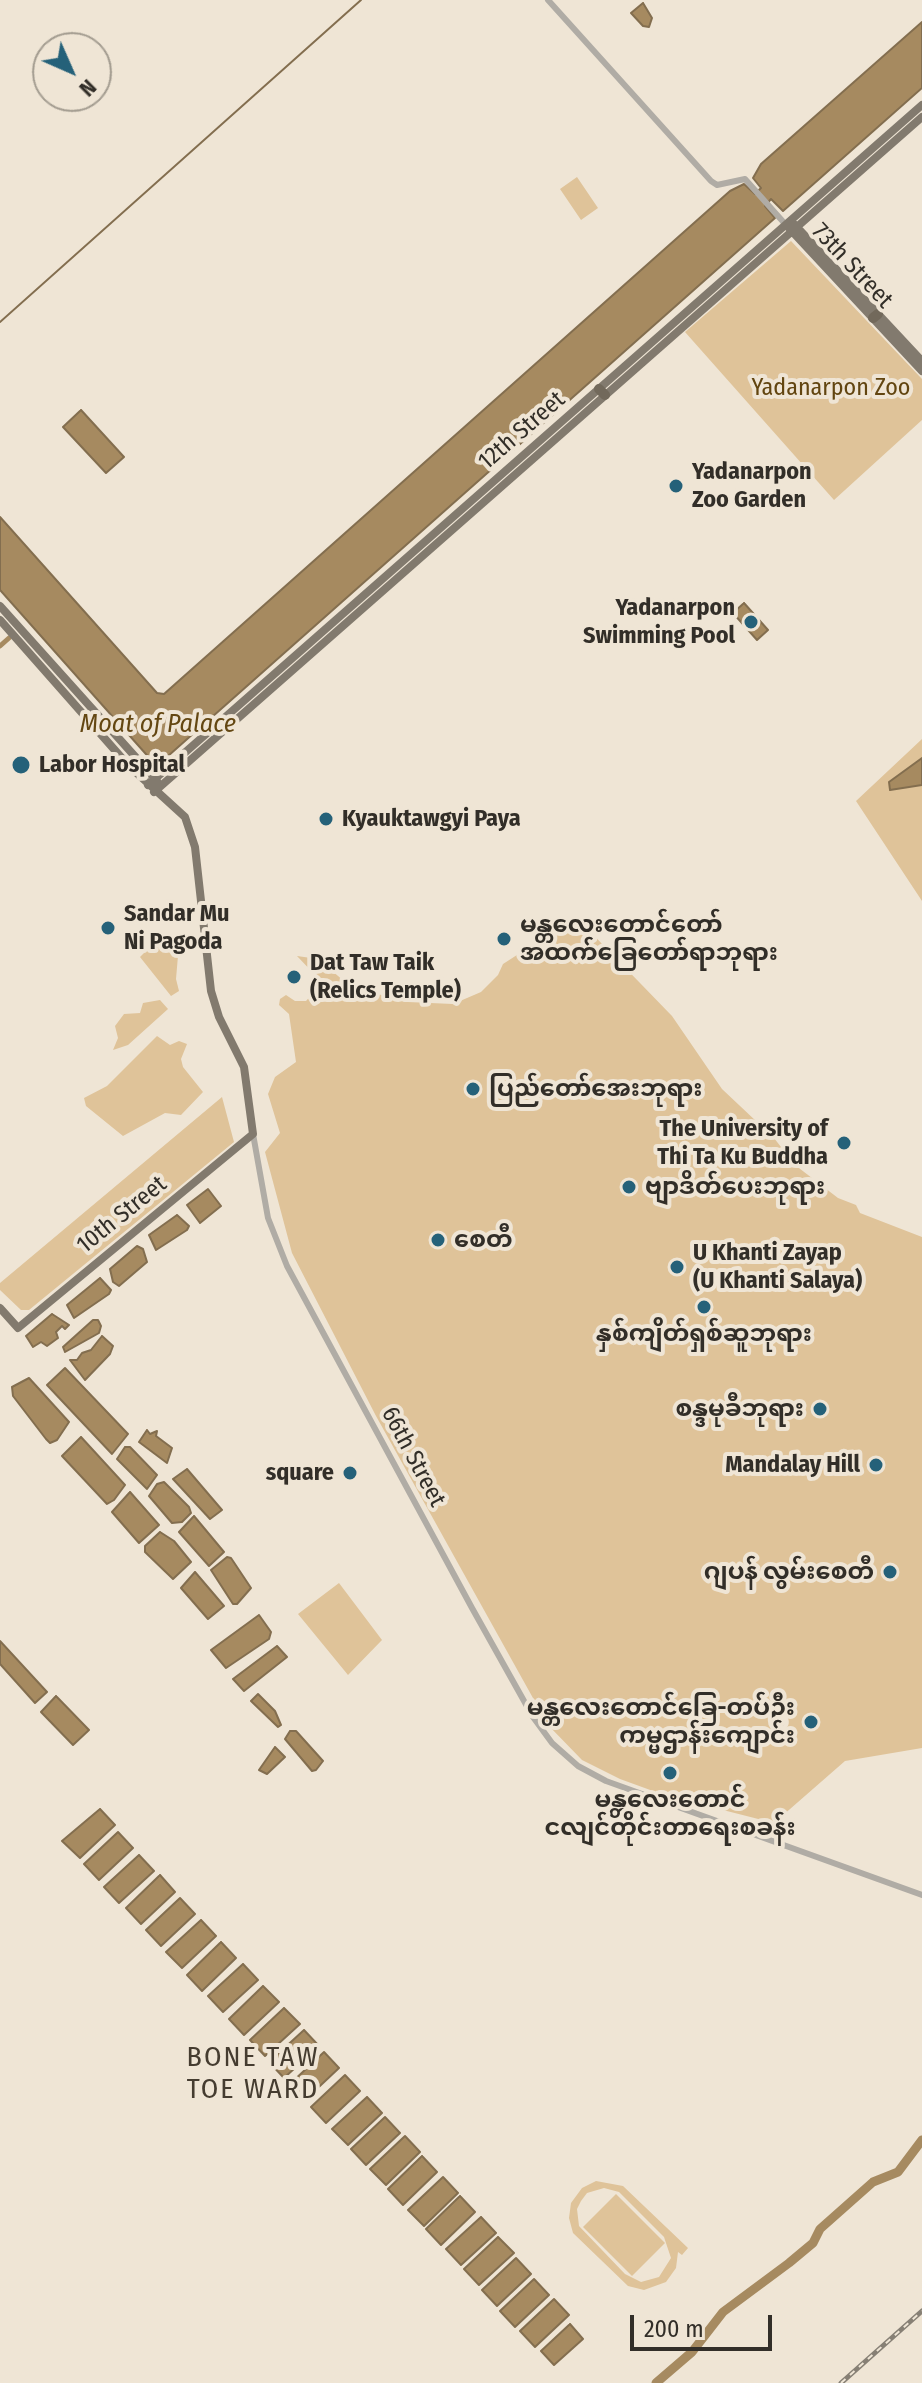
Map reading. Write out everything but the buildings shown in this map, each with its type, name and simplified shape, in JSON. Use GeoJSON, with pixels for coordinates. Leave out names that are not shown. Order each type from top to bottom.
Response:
{"type":"FeatureCollection","features":[{"type":"Feature","properties":{"kind":"main road","name":"12th Street"},"geometry":{"type":"LineString","coordinates":[[154,785],[602,392],[922,105]]}},
{"type":"Feature","properties":{"kind":"main road","name":"12th Street"},"geometry":{"type":"LineString","coordinates":[[788,223],[922,117]]}},
{"type":"Feature","properties":{"kind":"main road","name":"73th Street"},"geometry":{"type":"LineString","coordinates":[[788,223],[922,361]]}},
{"type":"Feature","properties":{"kind":"main road","name":"73th Street"},"geometry":{"type":"LineString","coordinates":[[876,316],[922,371]]}},
{"type":"Feature","properties":{"kind":"main road","name":"66th Street"},"geometry":{"type":"LineString","coordinates":[[0,606],[154,785]]}},
{"type":"Feature","properties":{"kind":"main road","name":"66th Street"},"geometry":{"type":"LineString","coordinates":[[0,620],[185,817],[192,834],[210,985],[219,1017],[244,1067],[253,1134]]}},
{"type":"Feature","properties":{"kind":"main road","name":"10th Street"},"geometry":{"type":"LineString","coordinates":[[20,1326],[253,1134]]}},
{"type":"Feature","properties":{"kind":"main road"},"geometry":{"type":"LineString","coordinates":[[0,1300],[20,1326]]}},
{"type":"Feature","properties":{"kind":"main road"},"geometry":{"type":"LineString","coordinates":[[0,1308],[20,1326]]}},
{"type":"Feature","properties":{"kind":"street"},"geometry":{"type":"LineString","coordinates":[[548,0],[711,181],[717,185],[737,179],[746,180],[788,223]]}},
{"type":"Feature","properties":{"kind":"street","name":"66th Street"},"geometry":{"type":"LineString","coordinates":[[253,1134],[268,1218],[287,1266],[480,1621],[552,1743],[578,1766],[606,1781],[922,1895]]}},
{"type":"Feature","properties":{"kind":"green space"},"geometry":{"type":"Polygon","coordinates":[[[577,177],[598,208],[581,220],[560,189],[577,177]]]}},
{"type":"Feature","properties":{"kind":"green space","name":"Yadanarpon Zoo"},"geometry":{"type":"Polygon","coordinates":[[[791,241],[922,379],[922,420],[834,500],[685,332],[791,241]]]}},
{"type":"Feature","properties":{"kind":"green space"},"geometry":{"type":"Polygon","coordinates":[[[922,739],[922,901],[856,801],[922,739]]]}},
{"type":"Feature","properties":{"kind":"green space"},"geometry":{"type":"Polygon","coordinates":[[[576,917],[672,1016],[722,1089],[774,1138],[795,1165],[838,1198],[856,1205],[860,1213],[922,1237],[922,1748],[845,1761],[774,1823],[664,1795],[620,1779],[582,1760],[548,1725],[376,1416],[292,1253],[265,1152],[280,1133],[268,1094],[275,1077],[296,1062],[289,1014],[279,1005],[280,999],[286,995],[295,1001],[306,1001],[315,991],[316,976],[297,956],[318,959],[351,987],[408,1002],[453,1004],[481,992],[498,975],[503,964],[576,917]]]}},
{"type":"Feature","properties":{"kind":"green space"},"geometry":{"type":"Polygon","coordinates":[[[170,934],[179,944],[176,979],[179,991],[171,996],[140,957],[162,935],[170,934]]]}},
{"type":"Feature","properties":{"kind":"green space"},"geometry":{"type":"Polygon","coordinates":[[[160,1000],[168,1009],[128,1045],[113,1050],[118,1038],[115,1026],[124,1014],[140,1013],[143,1003],[160,1000]]]}},
{"type":"Feature","properties":{"kind":"green space"},"geometry":{"type":"Polygon","coordinates":[[[157,1036],[170,1045],[179,1041],[187,1044],[181,1059],[183,1067],[203,1092],[181,1115],[165,1113],[123,1136],[86,1106],[84,1098],[107,1086],[157,1036]]]}},
{"type":"Feature","properties":{"kind":"green space"},"geometry":{"type":"Polygon","coordinates":[[[222,1097],[234,1142],[29,1310],[21,1310],[0,1290],[0,1283],[222,1097]]]}},
{"type":"Feature","properties":{"kind":"green space"},"geometry":{"type":"Polygon","coordinates":[[[339,1583],[382,1640],[348,1675],[298,1614],[339,1583]]]}},
{"type":"Feature","properties":{"kind":"green space"},"geometry":{"type":"Polygon","coordinates":[[[596,2181],[623,2186],[688,2248],[682,2255],[678,2252],[676,2268],[666,2282],[644,2290],[628,2286],[573,2233],[569,2218],[571,2203],[582,2188],[596,2181]],[[604,2188],[587,2193],[577,2209],[579,2226],[625,2274],[641,2282],[659,2277],[671,2258],[664,2237],[619,2192],[604,2188]]]}},
{"type":"Feature","properties":{"kind":"green space"},"geometry":{"type":"Polygon","coordinates":[[[616,2194],[665,2243],[632,2276],[583,2227],[616,2194]]]}},
{"type":"Feature","properties":{"kind":"water"},"geometry":{"type":"Polygon","coordinates":[[[643,3],[652,18],[649,27],[643,26],[631,13],[643,3]]]}},
{"type":"Feature","properties":{"kind":"water","name":"Moat of Palace"},"geometry":{"type":"Polygon","coordinates":[[[922,22],[922,88],[783,211],[771,199],[765,206],[775,218],[159,764],[153,762],[0,590],[0,517],[157,693],[164,694],[730,191],[744,184],[755,194],[761,188],[753,178],[761,164],[922,22]]]}},
{"type":"Feature","properties":{"kind":"water"},"geometry":{"type":"Polygon","coordinates":[[[81,410],[124,457],[106,473],[63,427],[81,410]]]}},
{"type":"Feature","properties":{"kind":"water","name":"Yadanarpon Swimming Pool"},"geometry":{"type":"Polygon","coordinates":[[[744,603],[768,630],[757,640],[733,613],[744,603]]]}},
{"type":"Feature","properties":{"kind":"water"},"geometry":{"type":"Polygon","coordinates":[[[922,758],[922,785],[890,790],[889,782],[922,758]]]}},
{"type":"Feature","properties":{"kind":"water"},"geometry":{"type":"Polygon","coordinates":[[[208,1189],[221,1206],[200,1223],[187,1205],[208,1189]]]}},
{"type":"Feature","properties":{"kind":"water"},"geometry":{"type":"Polygon","coordinates":[[[177,1215],[189,1226],[187,1230],[156,1250],[149,1235],[177,1215]]]}},
{"type":"Feature","properties":{"kind":"water"},"geometry":{"type":"Polygon","coordinates":[[[137,1246],[143,1249],[147,1262],[119,1286],[113,1282],[110,1269],[137,1246]]]}},
{"type":"Feature","properties":{"kind":"water"},"geometry":{"type":"Polygon","coordinates":[[[100,1278],[111,1290],[109,1294],[74,1318],[67,1305],[100,1278]]]}},
{"type":"Feature","properties":{"kind":"water"},"geometry":{"type":"Polygon","coordinates":[[[52,1314],[69,1325],[65,1329],[62,1326],[56,1332],[58,1338],[47,1346],[41,1342],[33,1347],[26,1336],[52,1314]]]}},
{"type":"Feature","properties":{"kind":"water"},"geometry":{"type":"Polygon","coordinates":[[[93,1320],[98,1320],[101,1326],[99,1333],[65,1352],[63,1347],[93,1320]]]}},
{"type":"Feature","properties":{"kind":"water"},"geometry":{"type":"Polygon","coordinates":[[[102,1336],[113,1346],[110,1354],[85,1380],[70,1360],[77,1360],[82,1353],[91,1350],[102,1336]]]}},
{"type":"Feature","properties":{"kind":"water"},"geometry":{"type":"Polygon","coordinates":[[[65,1368],[128,1434],[112,1454],[47,1385],[65,1368]]]}},
{"type":"Feature","properties":{"kind":"water"},"geometry":{"type":"Polygon","coordinates":[[[29,1378],[69,1422],[57,1440],[50,1443],[13,1396],[12,1387],[29,1378]]]}},
{"type":"Feature","properties":{"kind":"water"},"geometry":{"type":"Polygon","coordinates":[[[147,1430],[150,1434],[157,1431],[156,1436],[172,1448],[167,1463],[139,1442],[147,1430]]]}},
{"type":"Feature","properties":{"kind":"water"},"geometry":{"type":"Polygon","coordinates":[[[81,1437],[125,1485],[107,1504],[62,1456],[81,1437]]]}},
{"type":"Feature","properties":{"kind":"water"},"geometry":{"type":"Polygon","coordinates":[[[125,1447],[130,1447],[157,1475],[147,1489],[117,1459],[125,1447]]]}},
{"type":"Feature","properties":{"kind":"water"},"geometry":{"type":"Polygon","coordinates":[[[187,1469],[222,1510],[210,1519],[173,1479],[187,1469]]]}},
{"type":"Feature","properties":{"kind":"water"},"geometry":{"type":"Polygon","coordinates":[[[164,1482],[189,1507],[191,1513],[182,1522],[172,1523],[149,1496],[157,1484],[164,1482]]]}},
{"type":"Feature","properties":{"kind":"water"},"geometry":{"type":"Polygon","coordinates":[[[130,1492],[159,1525],[139,1543],[112,1512],[130,1492]]]}},
{"type":"Feature","properties":{"kind":"water"},"geometry":{"type":"Polygon","coordinates":[[[194,1516],[224,1552],[209,1566],[179,1532],[194,1516]]]}},
{"type":"Feature","properties":{"kind":"water"},"geometry":{"type":"Polygon","coordinates":[[[160,1532],[174,1541],[191,1562],[173,1579],[145,1552],[145,1546],[160,1532]]]}},
{"type":"Feature","properties":{"kind":"water"},"geometry":{"type":"Polygon","coordinates":[[[227,1557],[231,1558],[251,1588],[237,1604],[233,1604],[211,1570],[227,1557]]]}},
{"type":"Feature","properties":{"kind":"water"},"geometry":{"type":"Polygon","coordinates":[[[195,1572],[224,1606],[208,1619],[181,1588],[195,1572]]]}},
{"type":"Feature","properties":{"kind":"water"},"geometry":{"type":"Polygon","coordinates":[[[259,1615],[271,1632],[269,1639],[226,1668],[211,1650],[259,1615]]]}},
{"type":"Feature","properties":{"kind":"water"},"geometry":{"type":"Polygon","coordinates":[[[0,1641],[47,1692],[35,1703],[0,1664],[0,1641]]]}},
{"type":"Feature","properties":{"kind":"water"},"geometry":{"type":"Polygon","coordinates":[[[277,1646],[287,1657],[244,1691],[233,1679],[277,1646]]]}},
{"type":"Feature","properties":{"kind":"water"},"geometry":{"type":"Polygon","coordinates":[[[258,1694],[275,1711],[281,1725],[278,1727],[251,1701],[258,1694]]]}},
{"type":"Feature","properties":{"kind":"water"},"geometry":{"type":"Polygon","coordinates":[[[56,1696],[89,1730],[73,1745],[41,1712],[56,1696]]]}},
{"type":"Feature","properties":{"kind":"water"},"geometry":{"type":"Polygon","coordinates":[[[290,1731],[296,1731],[323,1761],[316,1770],[312,1771],[285,1739],[290,1731]]]}},
{"type":"Feature","properties":{"kind":"water"},"geometry":{"type":"Polygon","coordinates":[[[275,1747],[285,1757],[267,1774],[259,1770],[275,1747]]]}},
{"type":"Feature","properties":{"kind":"water"},"geometry":{"type":"Polygon","coordinates":[[[100,1809],[115,1825],[80,1858],[62,1841],[100,1809]]]}},
{"type":"Feature","properties":{"kind":"water"},"geometry":{"type":"Polygon","coordinates":[[[118,1832],[133,1848],[99,1880],[84,1864],[118,1832]]]}},
{"type":"Feature","properties":{"kind":"water"},"geometry":{"type":"Polygon","coordinates":[[[139,1855],[154,1871],[119,1903],[104,1887],[139,1855]]]}},
{"type":"Feature","properties":{"kind":"water"},"geometry":{"type":"Polygon","coordinates":[[[160,1875],[175,1892],[141,1924],[126,1908],[160,1875]]]}},
{"type":"Feature","properties":{"kind":"water"},"geometry":{"type":"Polygon","coordinates":[[[180,1898],[195,1914],[161,1946],[146,1930],[180,1898]]]}},
{"type":"Feature","properties":{"kind":"water"},"geometry":{"type":"Polygon","coordinates":[[[201,1920],[216,1936],[182,1968],[166,1952],[201,1920]]]}},
{"type":"Feature","properties":{"kind":"water"},"geometry":{"type":"Polygon","coordinates":[[[221,1942],[236,1958],[202,1991],[187,1975],[221,1942]]]}},
{"type":"Feature","properties":{"kind":"water"},"geometry":{"type":"Polygon","coordinates":[[[243,1964],[258,1980],[223,2012],[208,1996],[243,1964]]]}},
{"type":"Feature","properties":{"kind":"water"},"geometry":{"type":"Polygon","coordinates":[[[263,1986],[279,2002],[244,2035],[229,2019],[263,1986]]]}},
{"type":"Feature","properties":{"kind":"water"},"geometry":{"type":"Polygon","coordinates":[[[284,2008],[300,2024],[265,2056],[250,2040],[284,2008]]]}},
{"type":"Feature","properties":{"kind":"water"},"geometry":{"type":"Polygon","coordinates":[[[304,2030],[319,2046],[284,2078],[269,2062],[304,2030]]]}},
{"type":"Feature","properties":{"kind":"water"},"geometry":{"type":"Polygon","coordinates":[[[324,2052],[339,2068],[305,2100],[290,2084],[324,2052]]]}},
{"type":"Feature","properties":{"kind":"water"},"geometry":{"type":"Polygon","coordinates":[[[345,2075],[360,2091],[326,2123],[311,2107],[345,2075]]]}},
{"type":"Feature","properties":{"kind":"water"},"geometry":{"type":"Polygon","coordinates":[[[367,2097],[382,2113],[348,2145],[332,2129],[367,2097]]]}},
{"type":"Feature","properties":{"kind":"water"},"geometry":{"type":"Polygon","coordinates":[[[385,2117],[400,2133],[366,2165],[351,2149],[385,2117]]]}},
{"type":"Feature","properties":{"kind":"water"},"geometry":{"type":"Polygon","coordinates":[[[405,2136],[420,2152],[386,2185],[370,2169],[405,2136]]]}},
{"type":"Feature","properties":{"kind":"water"},"geometry":{"type":"Polygon","coordinates":[[[422,2156],[437,2172],[403,2205],[388,2189],[422,2156]]]}},
{"type":"Feature","properties":{"kind":"water"},"geometry":{"type":"Polygon","coordinates":[[[443,2177],[458,2193],[424,2226],[408,2210],[443,2177]]]}},
{"type":"Feature","properties":{"kind":"water"},"geometry":{"type":"Polygon","coordinates":[[[460,2196],[475,2212],[441,2245],[426,2229],[460,2196]]]}},
{"type":"Feature","properties":{"kind":"water"},"geometry":{"type":"Polygon","coordinates":[[[481,2217],[496,2233],[461,2265],[446,2249],[481,2217]]]}},
{"type":"Feature","properties":{"kind":"water"},"geometry":{"type":"Polygon","coordinates":[[[498,2237],[514,2253],[479,2285],[464,2269],[498,2237]]]}},
{"type":"Feature","properties":{"kind":"water"},"geometry":{"type":"Polygon","coordinates":[[[516,2258],[531,2274],[497,2306],[482,2290],[516,2258]]]}},
{"type":"Feature","properties":{"kind":"water"},"geometry":{"type":"Polygon","coordinates":[[[534,2279],[549,2295],[515,2327],[500,2311],[534,2279]]]}},
{"type":"Feature","properties":{"kind":"water"},"geometry":{"type":"Polygon","coordinates":[[[554,2299],[569,2315],[535,2347],[520,2331],[554,2299]]]}},
{"type":"Feature","properties":{"kind":"water"},"geometry":{"type":"Polygon","coordinates":[[[570,2324],[583,2339],[554,2365],[541,2351],[570,2324]]]}},
{"type":"Feature","properties":{"kind":"waterway"},"geometry":{"type":"LineString","coordinates":[[0,322],[361,0]]}},
{"type":"Feature","properties":{"kind":"waterway"},"geometry":{"type":"LineString","coordinates":[[0,646],[9,638]]}},
{"type":"Feature","properties":{"kind":"waterway"},"geometry":{"type":"LineString","coordinates":[[656,2383],[692,2352],[723,2312],[813,2243],[820,2229],[873,2182],[898,2172],[922,2140]]}},
{"type":"Feature","properties":{"kind":"railway"},"geometry":{"type":"LineString","coordinates":[[841,2383],[922,2311]]}},
{"type":"Feature","properties":{"kind":"place","name":"Yadanarpon Zoo Garden"},"geometry":{"type":"Point","coordinates":[676,486]}},
{"type":"Feature","properties":{"kind":"place","name":"Yadanarpon Swimming Pool"},"geometry":{"type":"Point","coordinates":[751,622]}},
{"type":"Feature","properties":{"kind":"place","name":"Labor Hospital"},"geometry":{"type":"Point","coordinates":[21,765]}},
{"type":"Feature","properties":{"kind":"place","name":"Kyauktawgyi Paya"},"geometry":{"type":"Point","coordinates":[326,819]}},
{"type":"Feature","properties":{"kind":"place","name":"Sandar Mu Ni Pagoda"},"geometry":{"type":"Point","coordinates":[108,928]}},
{"type":"Feature","properties":{"kind":"place","name":"မန္တ‌လေးတောင်တော် အထက်ခြေတော်ရာဘုရား‌"},"geometry":{"type":"Point","coordinates":[504,939]}},
{"type":"Feature","properties":{"kind":"place","name":"Dat Taw Taik (Relics Temple)"},"geometry":{"type":"Point","coordinates":[294,977]}},
{"type":"Feature","properties":{"kind":"place","name":"ပြည်တော်အေးဘုရား"},"geometry":{"type":"Point","coordinates":[473,1089]}},
{"type":"Feature","properties":{"kind":"place","name":"The University of Thi Ta Ku Buddha"},"geometry":{"type":"Point","coordinates":[844,1143]}},
{"type":"Feature","properties":{"kind":"place","name":"ဗျာဒိတ်ပေးဘုရား"},"geometry":{"type":"Point","coordinates":[629,1187]}},
{"type":"Feature","properties":{"kind":"place","name":"စေတီ"},"geometry":{"type":"Point","coordinates":[438,1240]}},
{"type":"Feature","properties":{"kind":"place","name":"U Khanti Zayap (U Khanti Salaya)"},"geometry":{"type":"Point","coordinates":[677,1267]}},
{"type":"Feature","properties":{"kind":"place","name":"နှစ်ကျိတ်ရှစ်ဆူဘုရား"},"geometry":{"type":"Point","coordinates":[704,1307]}},
{"type":"Feature","properties":{"kind":"place","name":"စန္ဒမုခီဘုရား"},"geometry":{"type":"Point","coordinates":[820,1409]}},
{"type":"Feature","properties":{"kind":"place","name":"Mandalay Hill"},"geometry":{"type":"Point","coordinates":[876,1465]}},
{"type":"Feature","properties":{"kind":"place","name":"square"},"geometry":{"type":"Point","coordinates":[350,1473]}},
{"type":"Feature","properties":{"kind":"place","name":"ဂျပန် လွမ်းစေတီ"},"geometry":{"type":"Point","coordinates":[890,1572]}},
{"type":"Feature","properties":{"kind":"place","name":"မန္တလေးတောင်ခြေ-တပ်ဦး ကမ္မဌာန်းကျောင်း"},"geometry":{"type":"Point","coordinates":[811,1722]}},
{"type":"Feature","properties":{"kind":"place","name":"မန္တလေးတောင် ငလျင်တိုင်းတာရေးစခန်း"},"geometry":{"type":"Point","coordinates":[670,1773]}},
{"type":"Feature","properties":{"kind":"district","name":"BONE TAW TOE WARD"},"geometry":{"type":"Point","coordinates":[253,2074]}}]}
